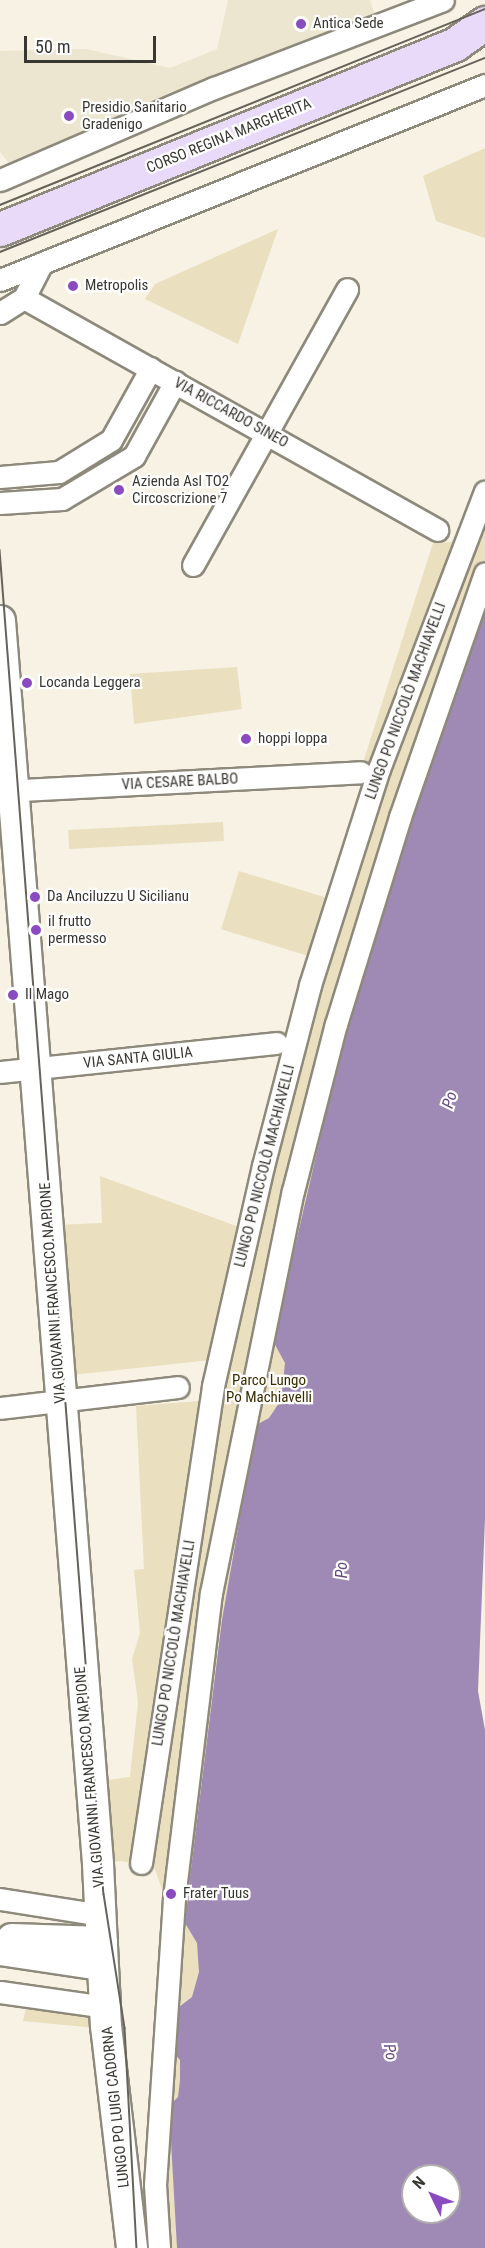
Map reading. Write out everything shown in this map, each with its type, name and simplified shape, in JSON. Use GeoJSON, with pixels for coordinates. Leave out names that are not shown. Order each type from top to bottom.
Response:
{"type":"FeatureCollection","features":[{"type":"Feature","properties":{"kind":"main road","name":"CORSO REGINA MARGHERITA"},"geometry":{"type":"LineString","coordinates":[[0,229],[472,42],[485,23]]}},
{"type":"Feature","properties":{"kind":"street"},"geometry":{"type":"LineString","coordinates":[[4,175],[214,88],[443,0]]}},
{"type":"Feature","properties":{"kind":"street"},"geometry":{"type":"LineString","coordinates":[[0,280],[485,85]]}},
{"type":"Feature","properties":{"kind":"street"},"geometry":{"type":"LineString","coordinates":[[0,313],[24,298],[42,263]]}},
{"type":"Feature","properties":{"kind":"street"},"geometry":{"type":"LineString","coordinates":[[193,565],[347,289]]}},
{"type":"Feature","properties":{"kind":"street","name":"VIA RICCARDO SINEO"},"geometry":{"type":"LineString","coordinates":[[24,298],[437,530]]}},
{"type":"Feature","properties":{"kind":"street"},"geometry":{"type":"LineString","coordinates":[[0,477],[59,472],[111,440],[151,368]]}},
{"type":"Feature","properties":{"kind":"street"},"geometry":{"type":"LineString","coordinates":[[0,503],[62,499],[134,456],[175,382]]}},
{"type":"Feature","properties":{"kind":"street"},"geometry":{"type":"LineString","coordinates":[[123,418],[148,430]]}},
{"type":"Feature","properties":{"kind":"street"},"geometry":{"type":"LineString","coordinates":[[84,457],[97,478]]}},
{"type":"Feature","properties":{"kind":"street"},"geometry":{"type":"LineString","coordinates":[[38,474],[38,501]]}},
{"type":"Feature","properties":{"kind":"street","name":"LUNGO PO NICCOLÒ MACHIAVELLI"},"geometry":{"type":"LineString","coordinates":[[141,1863],[213,1386],[266,1155],[310,985],[381,763],[485,492]]}},
{"type":"Feature","properties":{"kind":"street"},"geometry":{"type":"LineString","coordinates":[[159,2248],[154,2185],[174,1898],[211,1593],[293,1191],[336,1024],[400,817],[485,573]]}},
{"type":"Feature","properties":{"kind":"street","name":"VIA GIOVANNI FRANCESCO NAPIONE"},"geometry":{"type":"LineString","coordinates":[[0,621],[5,791],[37,1070],[101,1941]]}},
{"type":"Feature","properties":{"kind":"street","name":"VIA CESARE BALBO"},"geometry":{"type":"LineString","coordinates":[[5,791],[360,772]]}},
{"type":"Feature","properties":{"kind":"street","name":"VIA SANTA GIULIA"},"geometry":{"type":"LineString","coordinates":[[0,1072],[37,1070],[276,1043]]}},
{"type":"Feature","properties":{"kind":"street"},"geometry":{"type":"LineString","coordinates":[[0,1408],[178,1387]]}},
{"type":"Feature","properties":{"kind":"street"},"geometry":{"type":"LineString","coordinates":[[0,1899],[101,1941]]}},
{"type":"Feature","properties":{"kind":"street"},"geometry":{"type":"LineString","coordinates":[[0,1942],[18,1937],[101,1941]]}},
{"type":"Feature","properties":{"kind":"street"},"geometry":{"type":"LineString","coordinates":[[0,1950],[101,1941]]}},
{"type":"Feature","properties":{"kind":"street","name":"LUNGO PO LUIGI CADORNA"},"geometry":{"type":"LineString","coordinates":[[101,1941],[105,2007],[132,2248]]}},
{"type":"Feature","properties":{"kind":"street"},"geometry":{"type":"LineString","coordinates":[[0,1992],[105,2007]]}},
{"type":"Feature","properties":{"kind":"shaded area","name":"Presidio Sanitario Gradenigo"},"geometry":{"type":"Polygon","coordinates":[[[228,0],[370,0],[377,20],[13,168],[0,152],[0,51],[86,49],[170,68],[217,49],[228,0]]]}},
{"type":"Feature","properties":{"kind":"green space"},"geometry":{"type":"Polygon","coordinates":[[[485,148],[485,238],[436,221],[423,176],[485,148]]]}},
{"type":"Feature","properties":{"kind":"green space"},"geometry":{"type":"Polygon","coordinates":[[[278,229],[238,344],[145,299],[155,284],[278,229]]]}},
{"type":"Feature","properties":{"kind":"green space","name":"Parco Lungo Po Machiavelli"},"geometry":{"type":"Polygon","coordinates":[[[485,492],[485,679],[212,1955],[183,2248],[158,2248],[164,1895],[154,1867],[121,1861],[98,1864],[93,1813],[107,1780],[130,1777],[138,1702],[132,1659],[140,1633],[134,1570],[144,1569],[136,1406],[211,1400],[310,985],[485,492]]]}},
{"type":"Feature","properties":{"kind":"green space"},"geometry":{"type":"Polygon","coordinates":[[[463,541],[378,763],[360,772],[433,543],[463,541]]]}},
{"type":"Feature","properties":{"kind":"green space"},"geometry":{"type":"Polygon","coordinates":[[[237,667],[242,709],[134,724],[130,674],[237,667]]]}},
{"type":"Feature","properties":{"kind":"green space"},"geometry":{"type":"Polygon","coordinates":[[[223,822],[224,841],[69,849],[68,830],[223,822]]]}},
{"type":"Feature","properties":{"kind":"green space"},"geometry":{"type":"Polygon","coordinates":[[[239,871],[328,898],[310,957],[221,929],[239,871]]]}},
{"type":"Feature","properties":{"kind":"green space"},"geometry":{"type":"Polygon","coordinates":[[[100,1176],[239,1227],[210,1360],[72,1375],[57,1225],[102,1223],[100,1176]]]}},
{"type":"Feature","properties":{"kind":"green space"},"geometry":{"type":"Polygon","coordinates":[[[28,1999],[96,2008],[96,2028],[23,2021],[28,1999]]]}},
{"type":"Feature","properties":{"kind":"water","name":"Po"},"geometry":{"type":"Polygon","coordinates":[[[485,611],[485,1519],[478,1691],[485,1730],[485,2248],[177,2248],[169,2106],[178,2097],[180,2060],[172,2051],[175,2010],[192,1997],[199,1972],[197,1943],[185,1923],[222,1620],[256,1425],[269,1418],[281,1400],[285,1363],[273,1341],[337,1066],[411,817],[485,611]]]}},
{"type":"Feature","properties":{"kind":"tram line"},"geometry":{"type":"LineString","coordinates":[[0,205],[485,9]]}},
{"type":"Feature","properties":{"kind":"tram line"},"geometry":{"type":"LineString","coordinates":[[0,252],[485,58]]}},
{"type":"Feature","properties":{"kind":"tram line"},"geometry":{"type":"LineString","coordinates":[[0,550],[104,1894],[125,2028],[137,2248]]}},
{"type":"Feature","properties":{"kind":"place","name":"Antica Sede"},"geometry":{"type":"Point","coordinates":[301,24]}},
{"type":"Feature","properties":{"kind":"place","name":"Presidio Sanitario Gradenigo"},"geometry":{"type":"Point","coordinates":[69,116]}},
{"type":"Feature","properties":{"kind":"place","name":"Metropolis"},"geometry":{"type":"Point","coordinates":[73,286]}},
{"type":"Feature","properties":{"kind":"place","name":"Azienda Asl TO2 Circoscrizione 7"},"geometry":{"type":"Point","coordinates":[119,490]}},
{"type":"Feature","properties":{"kind":"place","name":"Locanda Leggera"},"geometry":{"type":"Point","coordinates":[27,683]}},
{"type":"Feature","properties":{"kind":"place","name":"hoppi loppa"},"geometry":{"type":"Point","coordinates":[246,739]}},
{"type":"Feature","properties":{"kind":"place","name":"Da Anciluzzu U Sicilianu"},"geometry":{"type":"Point","coordinates":[35,897]}},
{"type":"Feature","properties":{"kind":"place","name":"il frutto permesso"},"geometry":{"type":"Point","coordinates":[36,930]}},
{"type":"Feature","properties":{"kind":"place","name":"Il Mago"},"geometry":{"type":"Point","coordinates":[13,995]}},
{"type":"Feature","properties":{"kind":"place","name":"Frater Tuus"},"geometry":{"type":"Point","coordinates":[171,1894]}}]}
